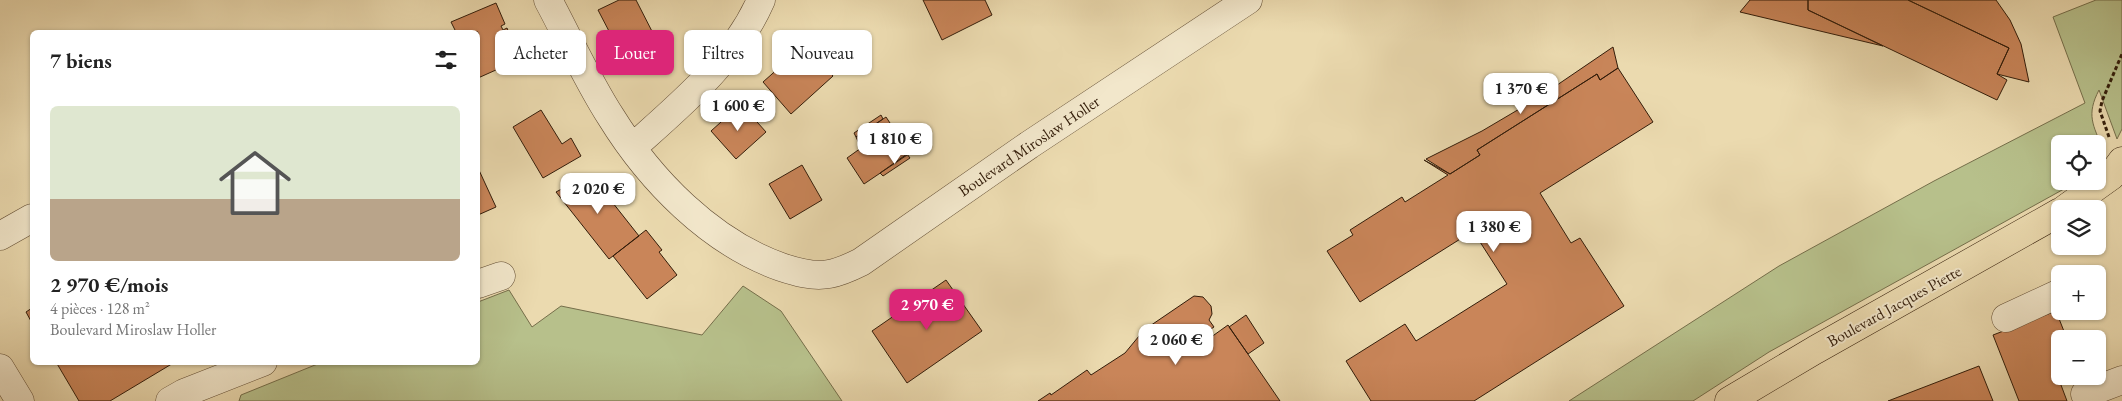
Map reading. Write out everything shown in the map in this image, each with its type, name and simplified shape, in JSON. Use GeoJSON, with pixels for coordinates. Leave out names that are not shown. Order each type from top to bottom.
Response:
{"type":"FeatureCollection","features":[{"type":"Feature","properties":{"kind":"main road"},"geometry":{"type":"LineString","coordinates":[[2077,200],[2119,168]]}},
{"type":"Feature","properties":{"kind":"main road","name":"Boulevard Jacques Piette"},"geometry":{"type":"LineString","coordinates":[[1729,401],[1815,350],[2051,217]]}},
{"type":"Feature","properties":{"kind":"street","name":"Boulevard Miroslaw Holler"},"geometry":{"type":"LineString","coordinates":[[548,0],[611,118],[661,184],[716,232],[733,244],[766,262],[804,273],[828,274],[841,271],[861,262],[1029,146],[1248,0]]}},
{"type":"Feature","properties":{"kind":"street"},"geometry":{"type":"LineString","coordinates":[[632,148],[699,85],[724,58],[745,29],[761,0]]}},
{"type":"Feature","properties":{"kind":"street"},"geometry":{"type":"LineString","coordinates":[[0,236],[30,219]]}},
{"type":"Feature","properties":{"kind":"street"},"geometry":{"type":"LineString","coordinates":[[2006,318],[2051,297]]}},
{"type":"Feature","properties":{"kind":"street"},"geometry":{"type":"LineString","coordinates":[[181,398],[256,365]]}},
{"type":"Feature","properties":{"kind":"street"},"geometry":{"type":"LineString","coordinates":[[0,368],[20,401]]}},
{"type":"Feature","properties":{"kind":"street"},"geometry":{"type":"LineString","coordinates":[[2085,394],[2122,380]]}},
{"type":"Feature","properties":{"kind":"path"},"geometry":{"type":"LineString","coordinates":[[2119,168],[2100,111],[2102,101],[2122,54]]}},
{"type":"Feature","properties":{"kind":"green space"},"geometry":{"type":"Polygon","coordinates":[[[2096,0],[2122,0],[2122,129],[2117,139],[2099,90],[2092,113],[2092,120],[2098,135],[2051,135],[2051,190],[2062,190],[1769,352],[1693,401],[1569,401],[1779,266],[1934,181],[2085,103],[2053,17],[2096,0]]]}},
{"type":"Feature","properties":{"kind":"green space"},"geometry":{"type":"Polygon","coordinates":[[[743,286],[781,311],[842,401],[239,401],[241,395],[315,365],[480,365],[480,301],[509,290],[532,327],[561,306],[702,335],[743,286]]]}},
{"type":"Feature","properties":{"kind":"building"},"geometry":{"type":"Polygon","coordinates":[[[619,0],[636,0],[651,30],[608,30],[598,10],[619,0]]]}},
{"type":"Feature","properties":{"kind":"building"},"geometry":{"type":"Polygon","coordinates":[[[923,0],[985,0],[992,15],[942,40],[923,0]]]}},
{"type":"Feature","properties":{"kind":"building"},"geometry":{"type":"Polygon","coordinates":[[[1750,0],[1808,0],[1808,10],[1883,46],[1740,12],[1750,0]]]}},
{"type":"Feature","properties":{"kind":"building"},"geometry":{"type":"Polygon","coordinates":[[[1808,0],[1908,0],[2009,48],[1997,74],[2007,80],[1997,100],[1808,10],[1808,0]]]}},
{"type":"Feature","properties":{"kind":"building"},"geometry":{"type":"Polygon","coordinates":[[[1908,0],[1996,0],[2010,20],[2021,44],[2029,82],[1997,74],[2009,48],[1908,0]]]}},
{"type":"Feature","properties":{"kind":"building"},"geometry":{"type":"Polygon","coordinates":[[[496,3],[505,24],[501,26],[503,30],[495,30],[495,70],[480,77],[480,30],[455,30],[451,22],[496,3]]]}},
{"type":"Feature","properties":{"kind":"building"},"geometry":{"type":"Polygon","coordinates":[[[1613,47],[1618,68],[1600,80],[1597,74],[1477,150],[1480,155],[1450,174],[1426,159],[1482,131],[1538,98],[1613,47]]]}},
{"type":"Feature","properties":{"kind":"building"},"geometry":{"type":"Polygon","coordinates":[[[1618,68],[1653,122],[1540,193],[1571,243],[1580,238],[1624,306],[1474,401],[1371,401],[1346,361],[1405,324],[1416,341],[1507,284],[1473,231],[1360,302],[1327,251],[1353,235],[1350,230],[1402,197],[1405,202],[1448,175],[1424,160],[1450,174],[1480,155],[1477,150],[1597,74],[1600,80],[1618,68]]]}},
{"type":"Feature","properties":{"kind":"building"},"geometry":{"type":"Polygon","coordinates":[[[772,74],[833,76],[791,114],[763,82],[772,74]]]}},
{"type":"Feature","properties":{"kind":"building"},"geometry":{"type":"Polygon","coordinates":[[[741,104],[766,132],[736,159],[711,131],[741,104]]]}},
{"type":"Feature","properties":{"kind":"building"},"geometry":{"type":"Polygon","coordinates":[[[541,110],[562,144],[571,138],[581,156],[543,178],[513,127],[541,110]]]}},
{"type":"Feature","properties":{"kind":"building"},"geometry":{"type":"Polygon","coordinates":[[[881,115],[883,119],[856,137],[854,133],[881,115]]]}},
{"type":"Feature","properties":{"kind":"building"},"geometry":{"type":"Polygon","coordinates":[[[886,117],[910,153],[864,184],[847,158],[861,148],[856,137],[886,117]]]}},
{"type":"Feature","properties":{"kind":"building"},"geometry":{"type":"Polygon","coordinates":[[[907,154],[910,158],[883,176],[880,173],[907,154]]]}},
{"type":"Feature","properties":{"kind":"building"},"geometry":{"type":"Polygon","coordinates":[[[802,165],[822,200],[790,219],[769,184],[802,165]]]}},
{"type":"Feature","properties":{"kind":"building"},"geometry":{"type":"Polygon","coordinates":[[[480,172],[496,207],[480,214],[480,172]]]}},
{"type":"Feature","properties":{"kind":"building"},"geometry":{"type":"Polygon","coordinates":[[[590,174],[639,236],[609,259],[556,192],[590,174]]]}},
{"type":"Feature","properties":{"kind":"building"},"geometry":{"type":"Polygon","coordinates":[[[646,230],[662,250],[659,252],[677,275],[647,299],[613,256],[646,230]]]}},
{"type":"Feature","properties":{"kind":"building"},"geometry":{"type":"Polygon","coordinates":[[[946,280],[982,331],[907,383],[872,331],[946,280]]]}},
{"type":"Feature","properties":{"kind":"building"},"geometry":{"type":"Polygon","coordinates":[[[1194,296],[1203,297],[1211,306],[1212,314],[1209,320],[1214,327],[1203,334],[1207,340],[1228,325],[1280,401],[1038,401],[1050,393],[1051,395],[1087,370],[1091,375],[1125,353],[1144,330],[1194,296]]]}},
{"type":"Feature","properties":{"kind":"building"},"geometry":{"type":"Polygon","coordinates":[[[30,309],[30,319],[26,312],[30,309]]]}},
{"type":"Feature","properties":{"kind":"building"},"geometry":{"type":"Polygon","coordinates":[[[2051,313],[2051,320],[2060,320],[2063,330],[2051,330],[2051,385],[2061,385],[2067,401],[2019,401],[1993,335],[2051,313]]]}},
{"type":"Feature","properties":{"kind":"building"},"geometry":{"type":"Polygon","coordinates":[[[1246,315],[1264,343],[1248,354],[1229,327],[1246,315]]]}},
{"type":"Feature","properties":{"kind":"building"},"geometry":{"type":"Polygon","coordinates":[[[58,365],[170,365],[110,401],[79,401],[58,365]]]}},
{"type":"Feature","properties":{"kind":"building"},"geometry":{"type":"Polygon","coordinates":[[[1979,366],[1993,401],[1888,401],[1979,366]]]}}]}
